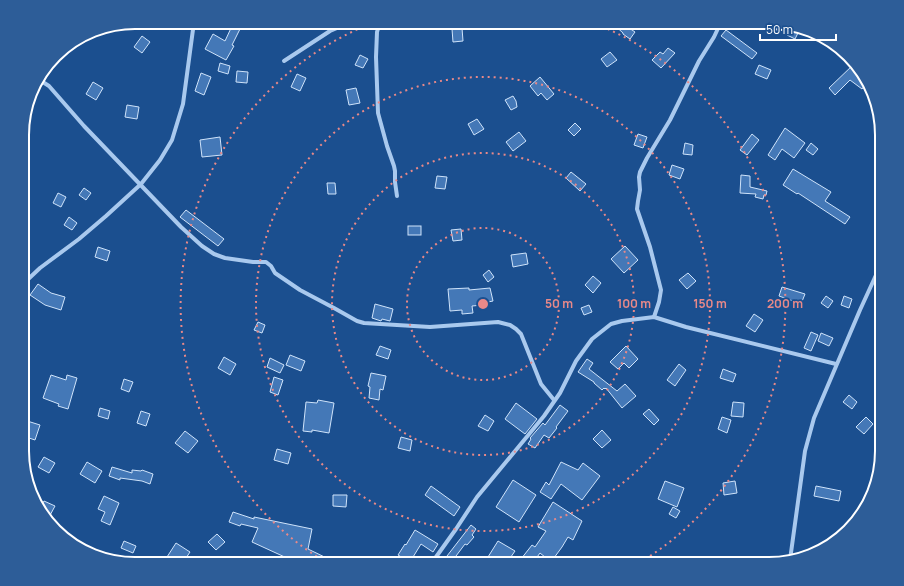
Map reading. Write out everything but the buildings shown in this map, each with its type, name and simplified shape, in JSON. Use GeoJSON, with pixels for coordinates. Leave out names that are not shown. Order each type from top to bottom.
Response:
{"type":"FeatureCollection","features":[{"type":"Feature","properties":{"kind":"street"},"geometry":{"type":"LineString","coordinates":[[29,278],[106,216],[141,184],[160,160],[172,140],[183,104],[193,29]]}},
{"type":"Feature","properties":{"kind":"street"},"geometry":{"type":"LineString","coordinates":[[284,61],[335,29]]}},
{"type":"Feature","properties":{"kind":"street"},"geometry":{"type":"LineString","coordinates":[[378,29],[376,57],[378,113],[394,166],[394,182],[397,196]]}},
{"type":"Feature","properties":{"kind":"street"},"geometry":{"type":"LineString","coordinates":[[654,317],[661,290],[650,247],[637,209],[640,190],[640,172],[670,120],[699,61],[718,29]]}},
{"type":"Feature","properties":{"kind":"street"},"geometry":{"type":"LineString","coordinates":[[43,82],[49,86],[84,126],[181,227],[202,246],[214,254],[225,258],[242,261],[266,262],[271,266],[275,273],[300,290],[357,321],[364,323],[430,327],[498,322],[510,325],[521,334],[541,384],[554,400]]}},
{"type":"Feature","properties":{"kind":"street"},"geometry":{"type":"LineString","coordinates":[[791,555],[805,450],[814,418],[836,364],[875,278]]}},
{"type":"Feature","properties":{"kind":"street"},"geometry":{"type":"LineString","coordinates":[[436,557],[477,497],[544,416],[560,392],[576,361],[592,339],[611,324],[654,317],[686,327],[836,364]]}}]}
